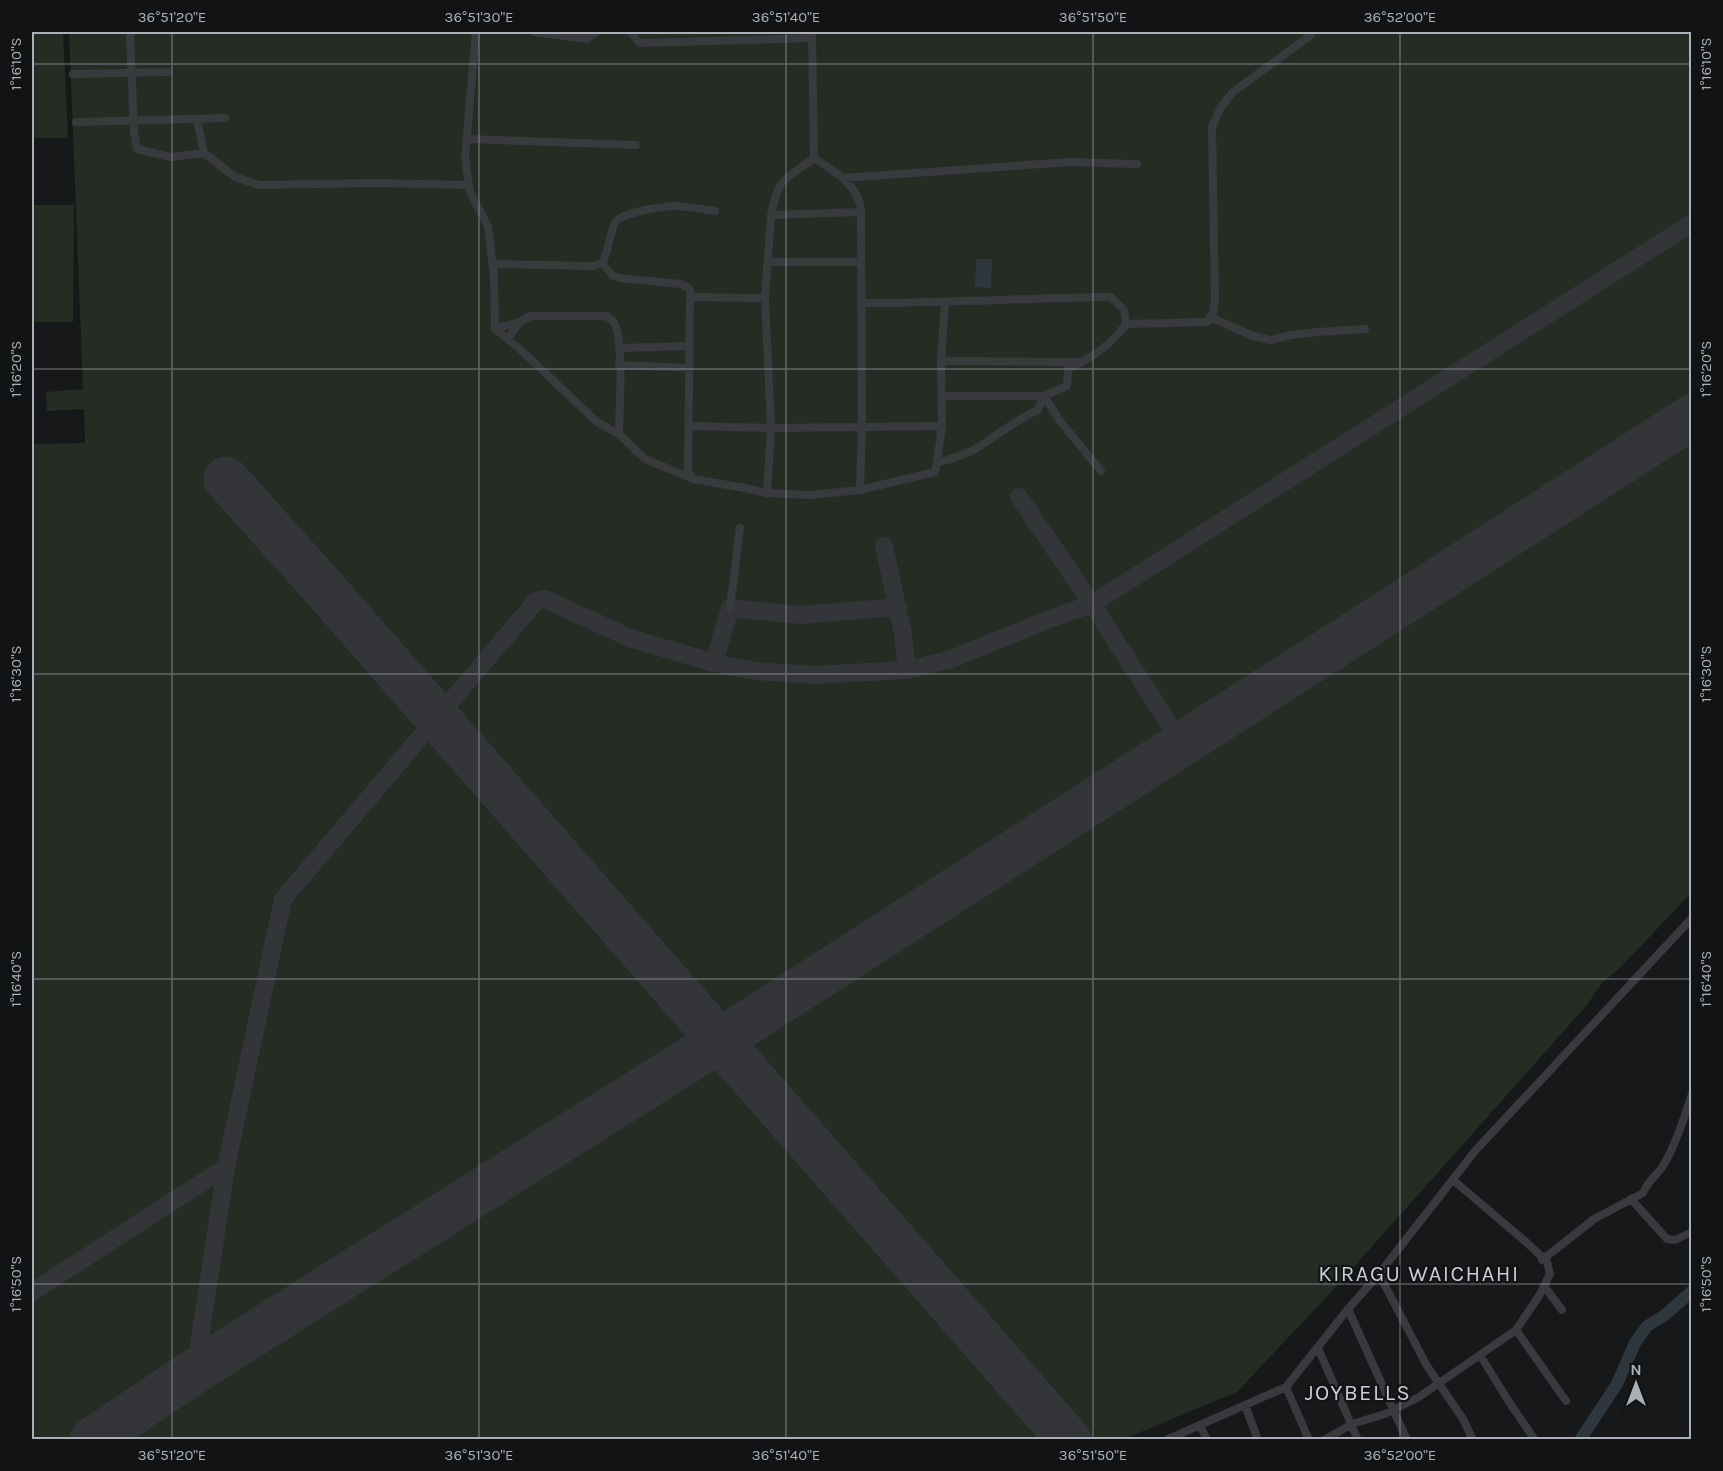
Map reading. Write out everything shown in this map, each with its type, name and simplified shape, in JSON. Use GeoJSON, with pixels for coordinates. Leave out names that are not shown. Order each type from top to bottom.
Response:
{"type":"FeatureCollection","features":[{"type":"Feature","properties":{"kind":"street"},"geometry":{"type":"LineString","coordinates":[[130,32],[135,144],[139,151],[170,157],[204,153]]}},
{"type":"Feature","properties":{"kind":"street"},"geometry":{"type":"LineString","coordinates":[[476,32],[465,158],[470,192],[488,226],[495,329],[597,422],[619,434],[645,459],[693,479],[766,494],[810,495],[860,490],[935,472],[942,426],[941,361],[945,303]]}},
{"type":"Feature","properties":{"kind":"street"},"geometry":{"type":"LineString","coordinates":[[534,32],[587,39],[597,32]]}},
{"type":"Feature","properties":{"kind":"street"},"geometry":{"type":"LineString","coordinates":[[631,32],[639,43],[812,35],[814,158]]}},
{"type":"Feature","properties":{"kind":"street"},"geometry":{"type":"LineString","coordinates":[[1126,324],[1207,322],[1213,313],[1215,300],[1212,127],[1221,107],[1233,92],[1312,32]]}},
{"type":"Feature","properties":{"kind":"street"},"geometry":{"type":"LineString","coordinates":[[73,74],[168,72]]}},
{"type":"Feature","properties":{"kind":"street"},"geometry":{"type":"LineString","coordinates":[[76,122],[225,118]]}},
{"type":"Feature","properties":{"kind":"street"},"geometry":{"type":"LineString","coordinates":[[197,119],[204,153],[235,177],[259,185],[375,183],[469,185]]}},
{"type":"Feature","properties":{"kind":"street"},"geometry":{"type":"LineString","coordinates":[[467,139],[636,145]]}},
{"type":"Feature","properties":{"kind":"street"},"geometry":{"type":"LineString","coordinates":[[814,158],[850,185],[861,204],[860,490]]}},
{"type":"Feature","properties":{"kind":"street"},"geometry":{"type":"LineString","coordinates":[[766,494],[771,428],[765,298],[771,215],[774,196],[783,179],[814,158]]}},
{"type":"Feature","properties":{"kind":"street"},"geometry":{"type":"LineString","coordinates":[[842,178],[1070,162],[1137,164]]}},
{"type":"Feature","properties":{"kind":"street"},"geometry":{"type":"LineString","coordinates":[[492,264],[581,267],[602,263],[619,218],[655,208],[674,206],[715,211]]}},
{"type":"Feature","properties":{"kind":"street"},"geometry":{"type":"LineString","coordinates":[[771,215],[861,212]]}},
{"type":"Feature","properties":{"kind":"street"},"geometry":{"type":"LineString","coordinates":[[769,262],[861,262]]}},
{"type":"Feature","properties":{"kind":"street"},"geometry":{"type":"LineString","coordinates":[[602,263],[613,276],[685,285],[689,288],[691,297],[688,470],[693,479]]}},
{"type":"Feature","properties":{"kind":"street"},"geometry":{"type":"LineString","coordinates":[[691,297],[765,298]]}},
{"type":"Feature","properties":{"kind":"street"},"geometry":{"type":"LineString","coordinates":[[861,303],[945,303],[1033,298],[1111,297],[1124,310],[1126,324],[1120,332],[1087,360],[1068,369],[1067,386],[1044,396],[942,396]]}},
{"type":"Feature","properties":{"kind":"street"},"geometry":{"type":"LineString","coordinates":[[508,339],[524,318],[540,315],[606,316],[612,320],[616,328],[619,348],[619,434]]}},
{"type":"Feature","properties":{"kind":"street"},"geometry":{"type":"LineString","coordinates":[[1210,317],[1253,336],[1270,340],[1291,335],[1365,329]]}},
{"type":"Feature","properties":{"kind":"street"},"geometry":{"type":"LineString","coordinates":[[495,329],[519,322]]}},
{"type":"Feature","properties":{"kind":"street"},"geometry":{"type":"LineString","coordinates":[[619,348],[690,346]]}},
{"type":"Feature","properties":{"kind":"street"},"geometry":{"type":"LineString","coordinates":[[941,361],[1071,363],[1087,360]]}},
{"type":"Feature","properties":{"kind":"street"},"geometry":{"type":"LineString","coordinates":[[619,365],[690,368]]}},
{"type":"Feature","properties":{"kind":"street"},"geometry":{"type":"LineString","coordinates":[[937,463],[977,448],[1021,417],[1038,410],[1044,396]]}},
{"type":"Feature","properties":{"kind":"street"},"geometry":{"type":"LineString","coordinates":[[1044,396],[1060,421],[1101,471]]}},
{"type":"Feature","properties":{"kind":"street"},"geometry":{"type":"LineString","coordinates":[[689,426],[771,428],[942,426]]}},
{"type":"Feature","properties":{"kind":"street"},"geometry":{"type":"LineString","coordinates":[[730,608],[740,528]]}},
{"type":"Feature","properties":{"kind":"street"},"geometry":{"type":"LineString","coordinates":[[1166,1440],[1286,1387],[1379,1274],[1475,1151],[1692,918]]}},
{"type":"Feature","properties":{"kind":"street"},"geometry":{"type":"LineString","coordinates":[[1542,1260],[1594,1219],[1643,1193],[1645,1187],[1662,1167],[1673,1146],[1692,1094]]}},
{"type":"Feature","properties":{"kind":"street"},"geometry":{"type":"LineString","coordinates":[[1324,1440],[1352,1424],[1392,1410],[1419,1397],[1516,1330],[1544,1286],[1550,1270],[1547,1262],[1453,1180]]}},
{"type":"Feature","properties":{"kind":"street"},"geometry":{"type":"LineString","coordinates":[[1631,1199],[1667,1239],[1675,1240],[1692,1232]]}},
{"type":"Feature","properties":{"kind":"street"},"geometry":{"type":"LineString","coordinates":[[1379,1274],[1426,1366],[1463,1419],[1473,1440]]}},
{"type":"Feature","properties":{"kind":"street"},"geometry":{"type":"LineString","coordinates":[[1544,1286],[1562,1310]]}},
{"type":"Feature","properties":{"kind":"street"},"geometry":{"type":"LineString","coordinates":[[1348,1309],[1407,1440]]}},
{"type":"Feature","properties":{"kind":"street"},"geometry":{"type":"LineString","coordinates":[[1516,1330],[1566,1401]]}},
{"type":"Feature","properties":{"kind":"street"},"geometry":{"type":"LineString","coordinates":[[1317,1348],[1358,1440]]}},
{"type":"Feature","properties":{"kind":"street"},"geometry":{"type":"LineString","coordinates":[[1480,1355],[1535,1440]]}},
{"type":"Feature","properties":{"kind":"street"},"geometry":{"type":"LineString","coordinates":[[1286,1387],[1309,1440]]}},
{"type":"Feature","properties":{"kind":"street"},"geometry":{"type":"LineString","coordinates":[[1245,1405],[1258,1440]]}},
{"type":"Feature","properties":{"kind":"street"},"geometry":{"type":"LineString","coordinates":[[1200,1425],[1207,1440]]}},
{"type":"Feature","properties":{"kind":"shaded area"},"geometry":{"type":"Polygon","coordinates":[[[32,32],[63,32],[68,138],[32,138],[32,32]]]}},
{"type":"Feature","properties":{"kind":"shaded area"},"geometry":{"type":"Polygon","coordinates":[[[69,32],[1691,32],[1691,893],[1623,965],[1602,983],[1587,1005],[1336,1287],[1237,1392],[1124,1439],[32,1439],[32,444],[85,443],[84,409],[47,411],[46,392],[83,389],[69,32]]]}},
{"type":"Feature","properties":{"kind":"shaded area"},"geometry":{"type":"Polygon","coordinates":[[[32,205],[74,205],[73,322],[32,322],[32,205]]]}},
{"type":"Feature","properties":{"kind":"shaded area"},"geometry":{"type":"Polygon","coordinates":[[[976,259],[992,259],[991,288],[975,287],[976,259]]]}},
{"type":"Feature","properties":{"kind":"waterway"},"geometry":{"type":"LineString","coordinates":[[1580,1440],[1617,1384],[1635,1343],[1647,1326],[1665,1315],[1692,1291]]}},
{"type":"Feature","properties":{"kind":"taxiway"},"geometry":{"type":"LineString","coordinates":[[1182,744],[1092,604],[1692,223]]}},
{"type":"Feature","properties":{"kind":"taxiway"},"geometry":{"type":"LineString","coordinates":[[195,1371],[226,1167],[283,899],[536,601],[545,599],[630,638],[714,663],[755,671],[814,675],[907,670],[952,659],[1092,604],[1019,497]]}},
{"type":"Feature","properties":{"kind":"taxiway"},"geometry":{"type":"LineString","coordinates":[[884,546],[903,634],[907,670]]}},
{"type":"Feature","properties":{"kind":"taxiway"},"geometry":{"type":"LineString","coordinates":[[714,663],[730,608],[801,615],[898,607]]}},
{"type":"Feature","properties":{"kind":"taxiway"},"geometry":{"type":"LineString","coordinates":[[32,1292],[226,1167]]}},
{"type":"Feature","properties":{"kind":"runway"},"geometry":{"type":"LineString","coordinates":[[92,1440],[195,1371],[719,1041],[1692,417]]}},
{"type":"Feature","properties":{"kind":"runway"},"geometry":{"type":"LineString","coordinates":[[226,479],[1069,1440]]}},
{"type":"Feature","properties":{"kind":"district","name":"KIRAGU WAICHAHI"},"geometry":{"type":"Point","coordinates":[1419,1273]}},
{"type":"Feature","properties":{"kind":"district","name":"JOYBELLS"},"geometry":{"type":"Point","coordinates":[1358,1392]}}]}
